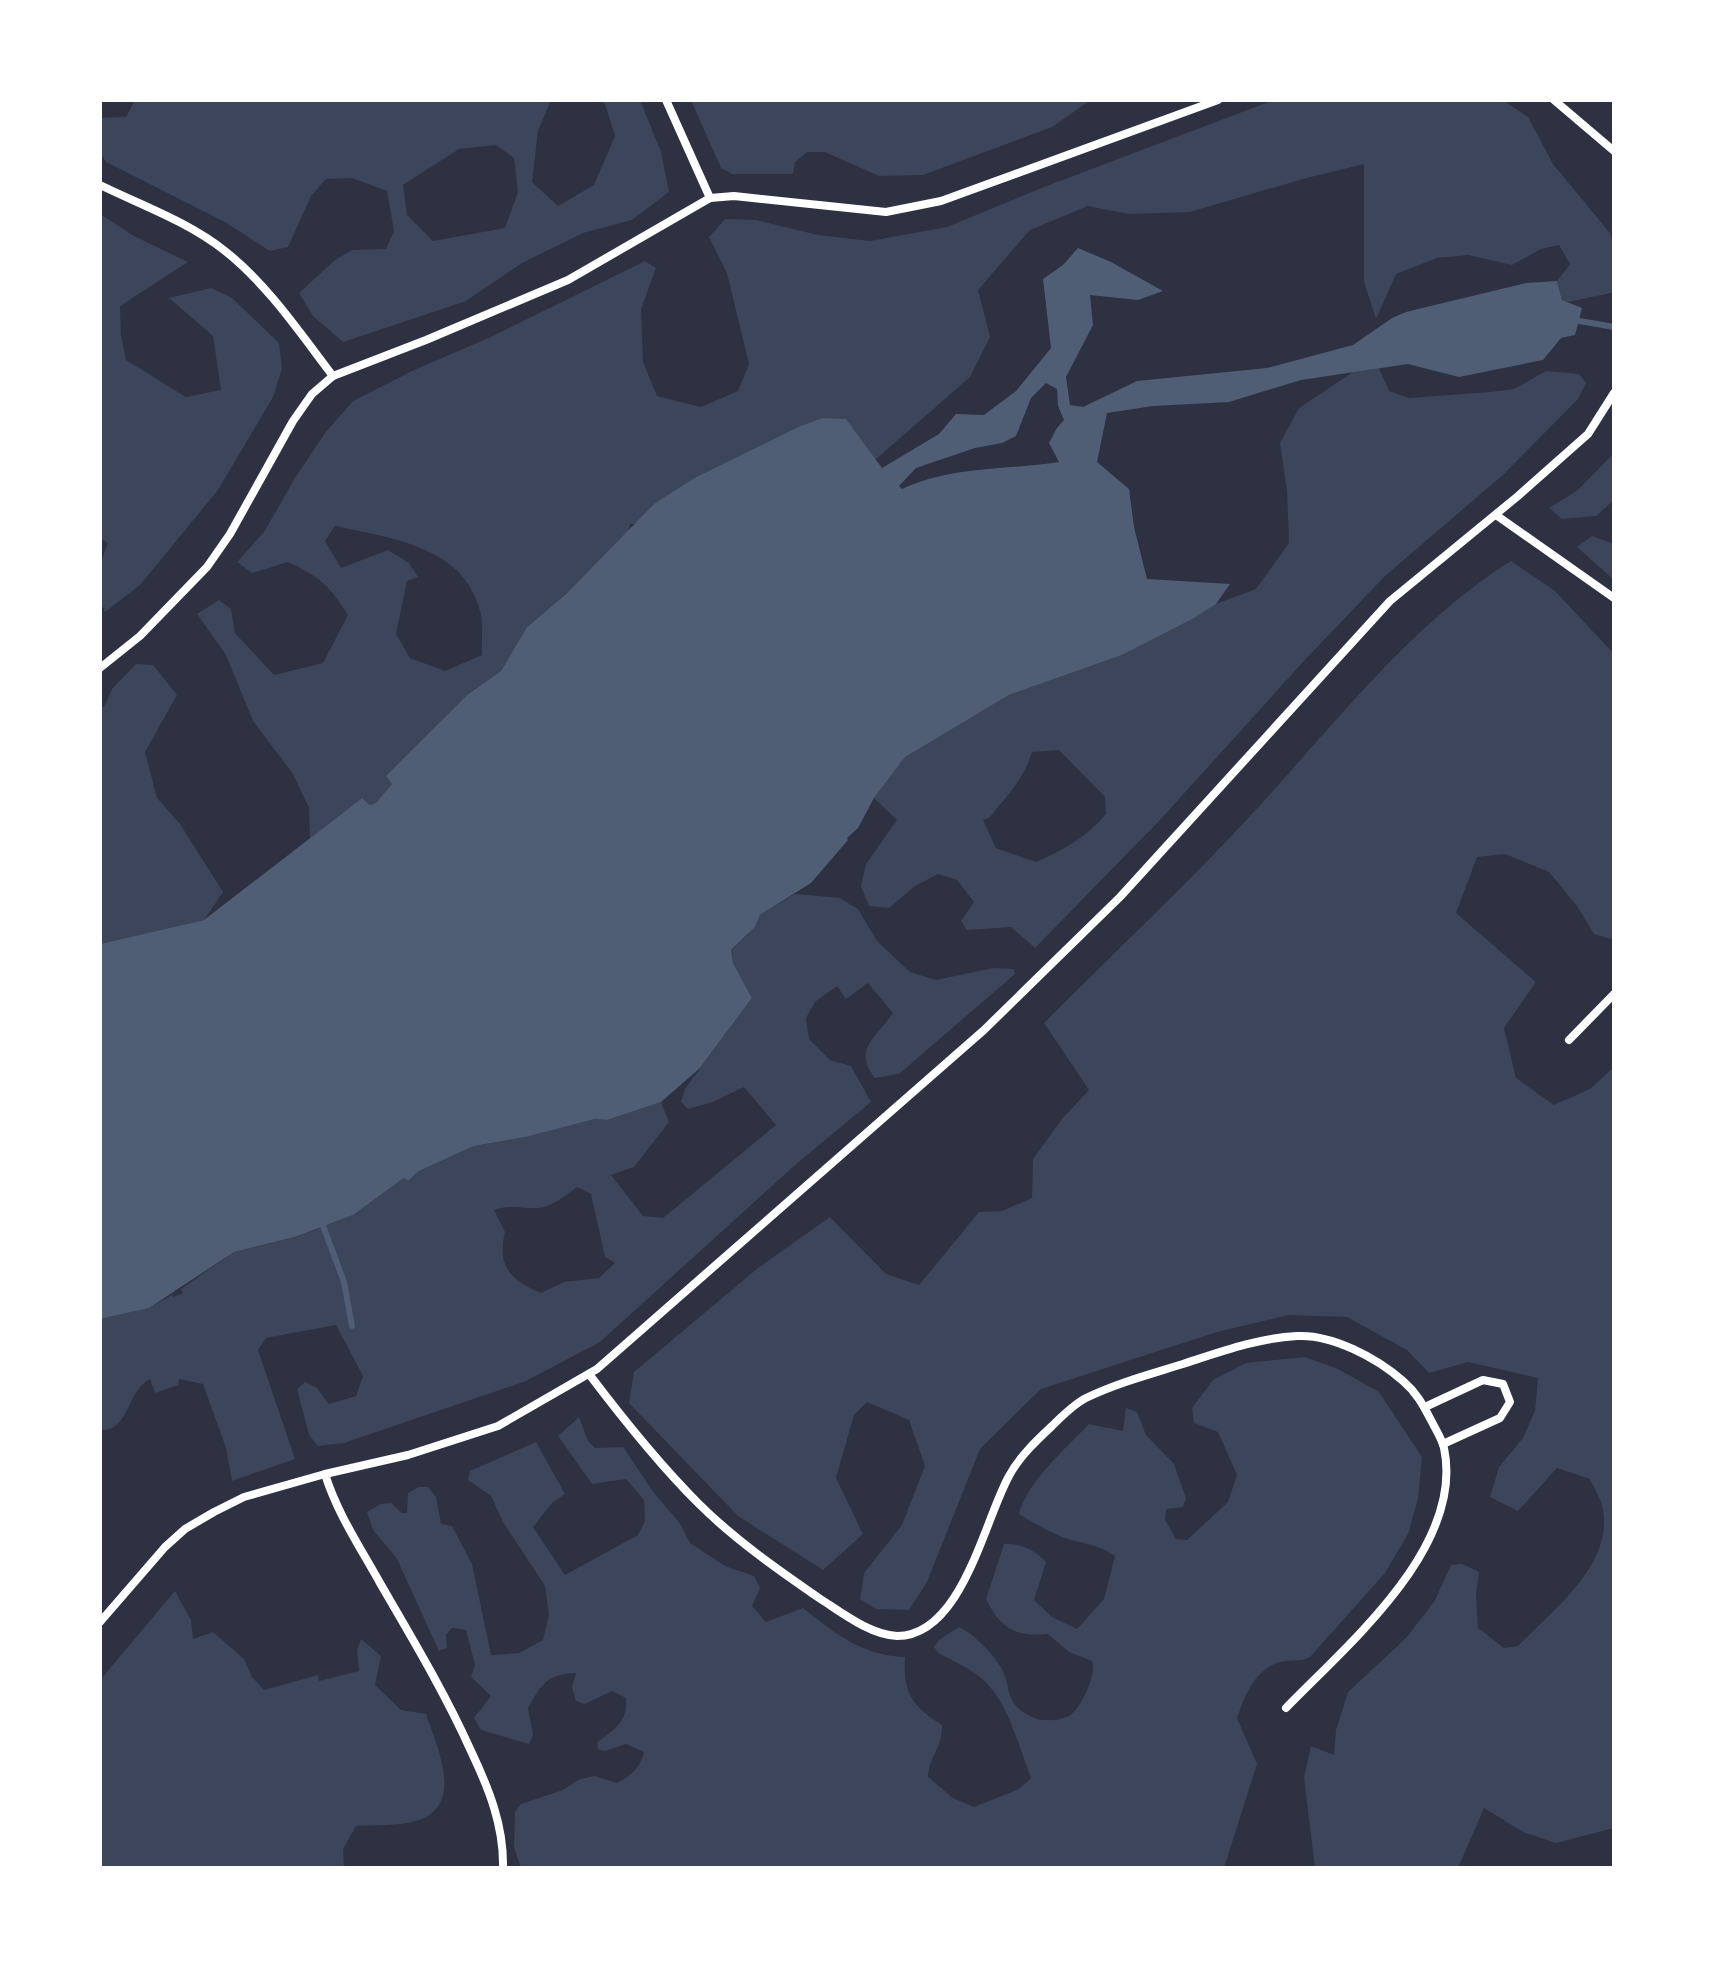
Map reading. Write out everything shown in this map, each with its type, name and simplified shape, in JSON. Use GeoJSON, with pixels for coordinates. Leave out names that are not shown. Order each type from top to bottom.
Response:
{"type":"FeatureCollection","features":[{"type":"Feature","properties":{"kind":"street"},"geometry":{"type":"LineString","coordinates":[[666,100],[710,198]]}},
{"type":"Feature","properties":{"kind":"street"},"geometry":{"type":"LineString","coordinates":[[100,668],[140,636],[207,567],[230,534],[293,421],[312,394],[333,376],[568,280],[710,198],[734,196],[886,212],[941,201],[1218,100]]}},
{"type":"Feature","properties":{"kind":"street"},"geometry":{"type":"LineString","coordinates":[[1554,100],[1614,151]]}},
{"type":"Feature","properties":{"kind":"street"},"geometry":{"type":"LineString","coordinates":[[100,185],[190,229],[222,249],[249,272],[333,376]]}},
{"type":"Feature","properties":{"kind":"street"},"geometry":{"type":"LineString","coordinates":[[100,1622],[139,1575],[185,1529],[244,1497],[408,1455],[498,1426],[589,1374],[984,1030],[1120,897],[1390,601],[1496,515],[1588,434],[1614,393]]}},
{"type":"Feature","properties":{"kind":"street"},"geometry":{"type":"LineString","coordinates":[[1496,515],[1614,598]]}},
{"type":"Feature","properties":{"kind":"street"},"geometry":{"type":"LineString","coordinates":[[1569,1040],[1614,994]]}},
{"type":"Feature","properties":{"kind":"street"},"geometry":{"type":"LineString","coordinates":[[589,1374],[636,1436],[700,1504],[774,1566],[833,1607],[873,1630],[899,1636],[939,1619],[956,1598],[1010,1474],[1031,1447],[1082,1400],[1127,1381],[1242,1345],[1300,1335],[1366,1354],[1419,1395],[1443,1444],[1445,1489],[1433,1533],[1404,1580],[1358,1634],[1286,1708]]}},
{"type":"Feature","properties":{"kind":"street"},"geometry":{"type":"LineString","coordinates":[[1425,1407],[1483,1380],[1503,1384],[1508,1393],[1510,1402],[1500,1418],[1443,1444]]}},
{"type":"Feature","properties":{"kind":"street"},"geometry":{"type":"LineString","coordinates":[[325,1474],[342,1517],[459,1723],[486,1782],[498,1817],[504,1848],[503,1868]]}},
{"type":"Feature","properties":{"kind":"shaded area"},"geometry":{"type":"Polygon","coordinates":[[[135,100],[551,100],[538,131],[532,182],[558,206],[594,185],[615,136],[605,104],[600,100],[640,100],[661,152],[669,192],[632,220],[583,233],[522,263],[466,301],[343,342],[313,316],[299,293],[335,260],[352,250],[386,249],[394,231],[387,191],[352,178],[326,179],[311,196],[288,247],[270,251],[225,222],[106,162],[100,152],[100,118],[126,117],[135,100]],[[496,145],[459,149],[403,185],[407,215],[433,241],[505,228],[518,192],[514,158],[496,145]]]}},
{"type":"Feature","properties":{"kind":"shaded area"},"geometry":{"type":"Polygon","coordinates":[[[691,100],[1088,102],[1052,127],[923,175],[879,176],[825,152],[807,152],[795,162],[793,174],[732,174],[721,168],[691,100]]]}},
{"type":"Feature","properties":{"kind":"shaded area"},"geometry":{"type":"Polygon","coordinates":[[[1274,100],[1503,100],[1528,117],[1553,164],[1610,233],[1614,248],[1614,288],[1611,293],[1568,302],[1562,300],[1557,281],[1570,264],[1559,245],[1541,249],[1512,265],[1468,255],[1437,258],[1396,274],[1376,319],[1364,282],[1364,164],[1190,212],[1128,214],[1088,206],[1030,230],[978,290],[990,337],[970,377],[875,460],[851,426],[798,427],[694,478],[655,504],[635,524],[630,524],[629,530],[566,594],[527,627],[501,671],[467,695],[387,776],[392,784],[376,804],[370,805],[362,798],[310,838],[309,808],[293,774],[253,721],[226,655],[197,614],[219,600],[231,609],[235,633],[274,675],[323,663],[348,615],[335,596],[316,577],[288,562],[252,573],[237,562],[264,532],[325,433],[353,401],[645,261],[656,268],[641,309],[643,362],[657,396],[701,407],[738,391],[749,364],[727,273],[709,237],[725,219],[756,220],[818,235],[870,241],[947,227],[1274,100]],[[335,526],[325,541],[341,568],[388,550],[409,563],[418,577],[407,581],[396,634],[410,658],[445,671],[482,655],[480,611],[471,589],[458,572],[442,559],[401,541],[335,526]]]}},
{"type":"Feature","properties":{"kind":"shaded area"},"geometry":{"type":"Polygon","coordinates":[[[100,214],[134,236],[188,262],[120,306],[126,360],[186,397],[221,390],[213,336],[169,298],[211,288],[232,298],[279,343],[282,369],[273,397],[218,490],[140,585],[105,612],[99,586],[100,569],[108,543],[100,538],[100,214]]]}},
{"type":"Feature","properties":{"kind":"shaded area"},"geometry":{"type":"Polygon","coordinates":[[[1078,248],[1111,262],[1163,291],[1138,300],[1090,295],[1093,325],[1066,377],[1070,405],[1083,407],[1137,381],[1267,368],[1353,345],[1406,312],[1526,283],[1557,281],[1562,300],[1582,308],[1575,335],[1561,338],[1543,360],[1459,377],[1408,364],[1301,380],[1229,402],[1153,406],[1107,413],[1097,462],[1129,489],[1134,527],[1147,579],[1230,584],[1216,604],[1122,655],[1009,695],[905,757],[874,798],[858,828],[811,883],[760,915],[755,927],[731,950],[733,963],[752,998],[700,1068],[661,1102],[607,1120],[595,1119],[526,1137],[474,1146],[419,1171],[408,1181],[404,1178],[353,1215],[295,1237],[234,1252],[149,1308],[100,1319],[100,944],[204,920],[362,798],[370,805],[376,803],[392,784],[386,776],[467,695],[501,671],[527,627],[566,594],[654,504],[694,478],[823,418],[846,419],[882,468],[939,434],[956,414],[984,415],[1016,391],[1051,348],[1043,279],[1063,265],[1078,248]],[[1046,383],[1031,398],[1016,436],[1002,443],[975,448],[916,468],[899,486],[902,489],[959,472],[1059,462],[1049,443],[1064,420],[1058,406],[1057,389],[1046,383]]]}},
{"type":"Feature","properties":{"kind":"shaded area"},"geometry":{"type":"Polygon","coordinates":[[[1379,368],[1389,391],[1409,398],[1514,389],[1546,371],[1579,374],[1586,383],[1578,399],[1504,474],[1385,576],[1160,820],[1035,948],[1011,927],[967,930],[961,921],[974,902],[957,880],[938,874],[915,886],[889,908],[869,906],[861,886],[866,864],[897,820],[874,798],[904,757],[1009,695],[1122,655],[1216,604],[1256,589],[1289,543],[1287,491],[1280,443],[1299,408],[1353,372],[1379,368]],[[1059,750],[1032,752],[1014,787],[989,818],[983,820],[996,848],[1036,862],[1091,830],[1106,814],[1105,797],[1059,750]]]}},
{"type":"Feature","properties":{"kind":"shaded area"},"geometry":{"type":"Polygon","coordinates":[[[1614,453],[1614,500],[1596,516],[1562,519],[1549,508],[1578,490],[1614,453]]]}},
{"type":"Feature","properties":{"kind":"shaded area"},"geometry":{"type":"Polygon","coordinates":[[[1592,536],[1614,544],[1614,580],[1577,547],[1592,536]]]}},
{"type":"Feature","properties":{"kind":"shaded area"},"geometry":{"type":"Polygon","coordinates":[[[1511,561],[1555,591],[1614,654],[1614,937],[1610,939],[1594,934],[1577,906],[1549,872],[1505,854],[1477,857],[1456,913],[1536,982],[1504,1028],[1516,1078],[1554,1105],[1590,1089],[1614,1067],[1614,1828],[1556,1843],[1523,1832],[1484,1808],[1458,1868],[1315,1868],[1304,1778],[1311,1746],[1334,1755],[1336,1730],[1348,1692],[1406,1638],[1434,1602],[1451,1565],[1462,1564],[1479,1572],[1476,1595],[1478,1628],[1504,1648],[1518,1646],[1565,1599],[1580,1582],[1601,1544],[1604,1523],[1601,1502],[1590,1479],[1557,1468],[1518,1511],[1490,1497],[1499,1467],[1523,1438],[1535,1411],[1538,1378],[1468,1362],[1429,1373],[1407,1350],[1347,1317],[1289,1315],[1217,1332],[1041,1389],[980,1449],[927,1582],[909,1610],[876,1609],[860,1599],[864,1573],[902,1525],[925,1466],[909,1420],[867,1402],[854,1415],[836,1478],[863,1534],[823,1570],[738,1516],[629,1403],[634,1372],[758,1268],[830,1217],[886,1274],[919,1285],[979,1212],[1002,1211],[1032,1198],[1033,1159],[1062,1119],[1089,1090],[1044,1023],[1225,843],[1405,646],[1474,586],[1511,561]]]}},
{"type":"Feature","properties":{"kind":"shaded area"},"geometry":{"type":"Polygon","coordinates":[[[136,664],[153,665],[177,695],[145,752],[157,798],[180,824],[223,892],[204,920],[100,944],[100,707],[104,707],[112,689],[136,664]]]}},
{"type":"Feature","properties":{"kind":"shaded area"},"geometry":{"type":"Polygon","coordinates":[[[795,894],[840,898],[858,909],[877,941],[910,972],[936,980],[993,968],[1014,969],[1015,974],[899,1074],[875,1078],[866,1059],[866,1051],[893,1013],[868,983],[846,999],[837,986],[815,1002],[806,1018],[809,1039],[830,1060],[851,1066],[871,1102],[794,1166],[600,1342],[526,1381],[344,1443],[318,1446],[309,1435],[297,1389],[305,1382],[317,1388],[329,1404],[356,1396],[363,1376],[336,1325],[266,1338],[258,1350],[295,1459],[232,1481],[226,1448],[203,1384],[179,1379],[178,1385],[155,1393],[150,1379],[142,1384],[117,1425],[100,1430],[100,1319],[148,1308],[172,1295],[183,1293],[181,1289],[234,1252],[296,1237],[353,1215],[404,1178],[408,1181],[419,1171],[474,1146],[526,1137],[595,1119],[607,1120],[661,1102],[669,1122],[634,1167],[611,1175],[643,1216],[663,1218],[776,1125],[744,1087],[713,1102],[688,1109],[681,1102],[685,1089],[752,998],[733,963],[731,951],[755,927],[760,915],[795,894]],[[577,1187],[543,1207],[494,1210],[505,1232],[505,1263],[521,1283],[541,1293],[564,1282],[599,1278],[615,1263],[605,1257],[591,1194],[577,1187]]]}},
{"type":"Feature","properties":{"kind":"shaded area"},"geometry":{"type":"Polygon","coordinates":[[[1305,1357],[1338,1369],[1379,1392],[1422,1457],[1418,1499],[1408,1534],[1385,1573],[1310,1657],[1267,1668],[1248,1690],[1237,1718],[1257,1764],[1224,1868],[521,1868],[514,1847],[515,1812],[521,1804],[563,1790],[580,1779],[595,1776],[617,1783],[637,1767],[644,1752],[626,1744],[605,1751],[598,1749],[597,1742],[615,1729],[622,1719],[626,1698],[612,1691],[585,1704],[576,1701],[572,1687],[576,1673],[559,1675],[542,1686],[528,1708],[533,1735],[529,1744],[481,1730],[474,1718],[491,1696],[471,1677],[475,1665],[466,1630],[452,1628],[446,1635],[447,1648],[439,1651],[396,1557],[373,1530],[367,1512],[381,1504],[391,1503],[402,1513],[407,1513],[408,1493],[419,1487],[428,1487],[436,1497],[441,1524],[452,1526],[472,1564],[491,1655],[519,1653],[543,1640],[549,1615],[545,1586],[503,1522],[491,1496],[468,1480],[470,1471],[536,1442],[565,1494],[552,1503],[533,1527],[565,1575],[638,1535],[645,1521],[644,1500],[626,1479],[592,1484],[558,1436],[579,1417],[588,1441],[595,1448],[623,1447],[654,1493],[679,1522],[690,1543],[725,1566],[754,1576],[760,1588],[752,1606],[766,1622],[803,1608],[850,1642],[875,1652],[905,1657],[906,1680],[912,1697],[923,1711],[942,1725],[928,1777],[953,1798],[974,1807],[1019,1789],[1031,1778],[1010,1722],[996,1695],[976,1674],[938,1653],[934,1647],[940,1639],[959,1627],[987,1649],[1000,1666],[1012,1700],[1023,1712],[1041,1720],[1069,1716],[1087,1691],[1092,1661],[1069,1652],[1048,1634],[1026,1634],[1010,1629],[997,1618],[986,1599],[1004,1544],[1027,1548],[1046,1562],[1034,1600],[1052,1617],[1077,1629],[1104,1599],[1115,1556],[1101,1548],[1060,1536],[1019,1514],[1038,1478],[1089,1424],[1123,1431],[1126,1408],[1137,1412],[1146,1435],[1174,1464],[1186,1498],[1183,1507],[1166,1509],[1165,1520],[1176,1539],[1187,1540],[1228,1502],[1237,1475],[1218,1432],[1194,1423],[1192,1408],[1213,1380],[1246,1363],[1305,1357]]]}},
{"type":"Feature","properties":{"kind":"shaded area"},"geometry":{"type":"Polygon","coordinates":[[[175,1591],[191,1620],[193,1639],[213,1632],[244,1659],[252,1677],[264,1690],[318,1675],[319,1681],[359,1671],[357,1650],[361,1639],[381,1656],[375,1685],[401,1710],[426,1714],[442,1763],[443,1794],[438,1807],[426,1817],[407,1823],[356,1826],[343,1849],[344,1868],[100,1868],[100,1680],[175,1591]]]}},
{"type":"Feature","properties":{"kind":"waterway"},"geometry":{"type":"LineString","coordinates":[[1574,320],[1614,327]]}},
{"type":"Feature","properties":{"kind":"waterway"},"geometry":{"type":"LineString","coordinates":[[322,1223],[344,1282],[352,1326]]}}]}
